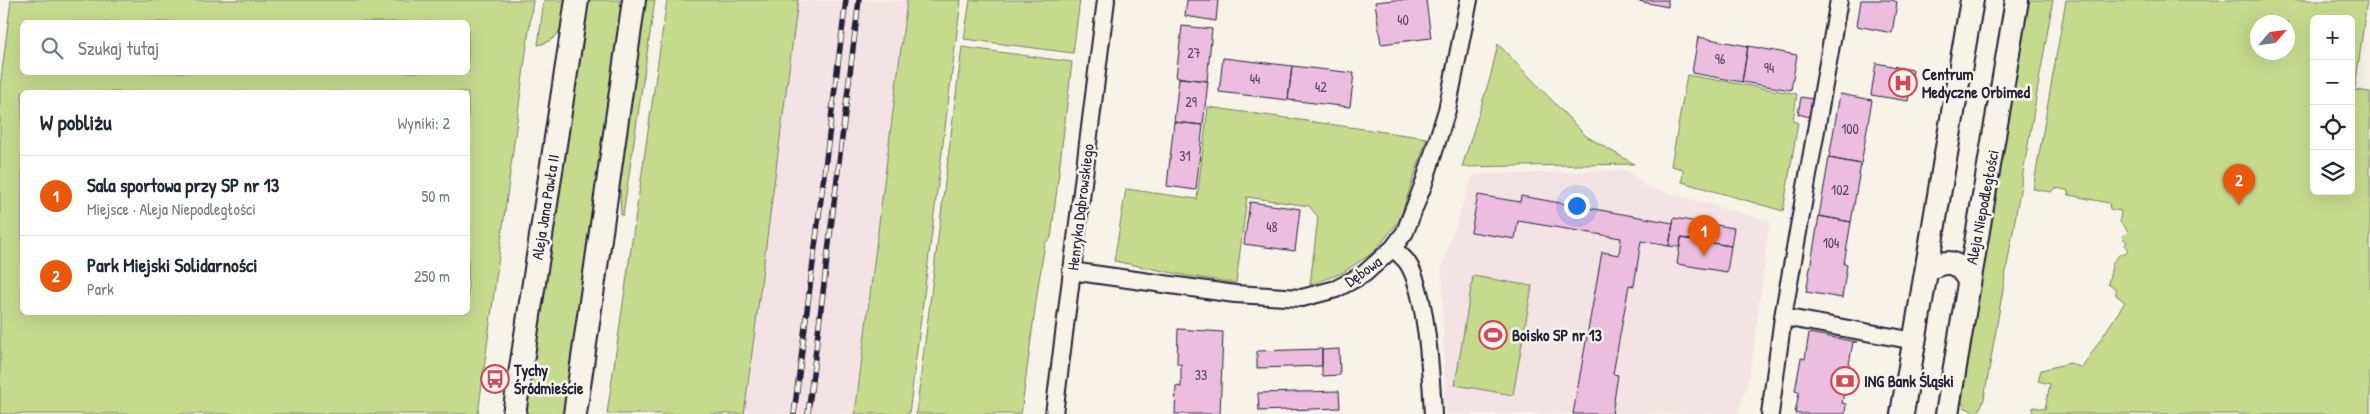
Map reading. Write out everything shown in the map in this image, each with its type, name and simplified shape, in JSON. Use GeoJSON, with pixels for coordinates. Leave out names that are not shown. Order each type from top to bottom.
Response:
{"type":"FeatureCollection","features":[{"type":"Feature","properties":{"kind":"street","name":"Aleja Jana Pawła II"},"geometry":{"type":"LineString","coordinates":[[514,414],[577,0]]}},
{"type":"Feature","properties":{"kind":"street"},"geometry":{"type":"LineString","coordinates":[[575,414],[634,0]]}},
{"type":"Feature","properties":{"kind":"street","name":"Henryka Dąbrowskiego"},"geometry":{"type":"LineString","coordinates":[[1054,414],[1106,0]]}},
{"type":"Feature","properties":{"kind":"street","name":"Dębowa"},"geometry":{"type":"LineString","coordinates":[[1071,272],[1235,294],[1302,298],[1336,289],[1364,274],[1393,248],[1405,232],[1424,183],[1445,118],[1469,0]]}},
{"type":"Feature","properties":{"kind":"street"},"geometry":{"type":"LineString","coordinates":[[1770,414],[1783,317],[1839,0]]}},
{"type":"Feature","properties":{"kind":"street"},"geometry":{"type":"LineString","coordinates":[[1902,414],[1972,0]]}},
{"type":"Feature","properties":{"kind":"street","name":"Aleja Niepodległości"},"geometry":{"type":"LineString","coordinates":[[1947,414],[1968,279],[1992,152],[2017,0]]}},
{"type":"Feature","properties":{"kind":"street"},"geometry":{"type":"LineString","coordinates":[[1393,248],[1407,263],[1415,282],[1424,321],[1433,414]]}},
{"type":"Feature","properties":{"kind":"street"},"geometry":{"type":"LineString","coordinates":[[1927,270],[1938,263],[1948,262],[1959,266],[1968,279]]}},
{"type":"Feature","properties":{"kind":"street"},"geometry":{"type":"LineString","coordinates":[[1783,317],[1915,341]]}},
{"type":"Feature","properties":{"kind":"shaded area"},"geometry":{"type":"Polygon","coordinates":[[[798,0],[907,0],[855,414],[744,414],[798,0]]]}},
{"type":"Feature","properties":{"kind":"shaded area"},"geometry":{"type":"Polygon","coordinates":[[[1627,170],[1647,187],[1770,221],[1750,376],[1737,414],[1445,414],[1442,266],[1473,175],[1627,170]]]}},
{"type":"Feature","properties":{"kind":"green space"},"geometry":{"type":"Polygon","coordinates":[[[11,0],[533,0],[478,414],[0,414],[0,87],[11,0]]]}},
{"type":"Feature","properties":{"kind":"green space"},"geometry":{"type":"Polygon","coordinates":[[[544,0],[568,0],[564,22],[557,34],[552,39],[538,45],[544,0]]]}},
{"type":"Feature","properties":{"kind":"green space"},"geometry":{"type":"Polygon","coordinates":[[[587,0],[626,0],[566,414],[523,414],[587,0]]]}},
{"type":"Feature","properties":{"kind":"green space"},"geometry":{"type":"Polygon","coordinates":[[[644,0],[655,0],[623,215],[621,215],[619,167],[644,0]]]}},
{"type":"Feature","properties":{"kind":"green space"},"geometry":{"type":"Polygon","coordinates":[[[667,0],[798,0],[744,414],[607,414],[667,0]]]}},
{"type":"Feature","properties":{"kind":"green space"},"geometry":{"type":"Polygon","coordinates":[[[907,0],[961,0],[909,414],[855,414],[907,0]]]}},
{"type":"Feature","properties":{"kind":"green space"},"geometry":{"type":"Polygon","coordinates":[[[970,0],[1080,0],[1073,53],[964,39],[970,0]]]}},
{"type":"Feature","properties":{"kind":"green space"},"geometry":{"type":"Polygon","coordinates":[[[2028,0],[2053,0],[1984,399],[1978,414],[1964,407],[1960,397],[2028,0]]]}},
{"type":"Feature","properties":{"kind":"green space"},"geometry":{"type":"Polygon","coordinates":[[[2066,0],[2367,0],[2355,90],[2370,92],[2370,414],[2032,414],[2033,407],[2045,409],[2050,384],[2038,381],[2041,370],[2070,363],[2082,368],[2125,302],[2116,295],[2116,290],[2108,284],[2113,262],[2121,253],[2124,255],[2129,250],[2125,245],[2127,242],[2122,237],[2128,231],[2120,222],[2121,211],[2110,209],[2109,203],[2069,195],[2067,190],[2055,188],[2051,192],[2033,189],[2066,0]]]}},
{"type":"Feature","properties":{"kind":"green space"},"geometry":{"type":"Polygon","coordinates":[[[1498,44],[1586,136],[1634,164],[1462,167],[1490,78],[1498,44]]]}},
{"type":"Feature","properties":{"kind":"green space"},"geometry":{"type":"Polygon","coordinates":[[[962,47],[1072,62],[1051,238],[1045,243],[1021,414],[916,414],[962,47]]]}},
{"type":"Feature","properties":{"kind":"green space"},"geometry":{"type":"Polygon","coordinates":[[[1687,75],[1797,94],[1793,121],[1798,123],[1783,211],[1682,182],[1683,169],[1671,166],[1687,75]]]}},
{"type":"Feature","properties":{"kind":"green space"},"geometry":{"type":"Polygon","coordinates":[[[1208,107],[1427,138],[1399,221],[1374,252],[1342,273],[1310,285],[1318,217],[1309,206],[1247,197],[1236,283],[1188,276],[1114,261],[1126,189],[1197,199],[1208,107]]]}},
{"type":"Feature","properties":{"kind":"green space","name":"Boisko SP nr 13"},"geometry":{"type":"Polygon","coordinates":[[[1473,276],[1532,286],[1513,395],[1455,385],[1473,276]]]}},
{"type":"Feature","properties":{"kind":"building"},"geometry":{"type":"Polygon","coordinates":[[[1187,0],[1218,0],[1216,21],[1185,16],[1187,0]]]}},
{"type":"Feature","properties":{"kind":"building"},"geometry":{"type":"Polygon","coordinates":[[[1426,0],[1431,38],[1381,44],[1375,2],[1426,0]]]}},
{"type":"Feature","properties":{"kind":"building"},"geometry":{"type":"Polygon","coordinates":[[[1633,0],[1668,0],[1668,7],[1633,0]]]}},
{"type":"Feature","properties":{"kind":"building"},"geometry":{"type":"Polygon","coordinates":[[[1861,0],[1892,0],[1897,2],[1892,33],[1857,26],[1861,0]]]}},
{"type":"Feature","properties":{"kind":"building"},"geometry":{"type":"Polygon","coordinates":[[[1182,26],[1212,29],[1207,81],[1176,77],[1182,26]]]}},
{"type":"Feature","properties":{"kind":"building"},"geometry":{"type":"Polygon","coordinates":[[[1698,37],[1748,46],[1742,82],[1692,73],[1698,37]]]}},
{"type":"Feature","properties":{"kind":"building"},"geometry":{"type":"Polygon","coordinates":[[[1748,46],[1797,55],[1791,90],[1742,82],[1748,46]]]}},
{"type":"Feature","properties":{"kind":"building"},"geometry":{"type":"Polygon","coordinates":[[[1223,58],[1292,66],[1288,100],[1219,92],[1223,58]]]}},
{"type":"Feature","properties":{"kind":"building"},"geometry":{"type":"Polygon","coordinates":[[[1876,63],[1913,70],[1908,101],[1871,95],[1876,63]]]}},
{"type":"Feature","properties":{"kind":"building"},"geometry":{"type":"Polygon","coordinates":[[[1292,66],[1354,73],[1350,107],[1288,100],[1292,66]]]}},
{"type":"Feature","properties":{"kind":"building"},"geometry":{"type":"Polygon","coordinates":[[[1179,78],[1208,81],[1203,125],[1174,122],[1179,78]]]}},
{"type":"Feature","properties":{"kind":"building"},"geometry":{"type":"Polygon","coordinates":[[[1840,94],[1872,100],[1861,164],[1829,158],[1840,94]]]}},
{"type":"Feature","properties":{"kind":"building"},"geometry":{"type":"Polygon","coordinates":[[[1801,97],[1813,99],[1810,117],[1798,114],[1801,97]]]}},
{"type":"Feature","properties":{"kind":"building"},"geometry":{"type":"Polygon","coordinates":[[[1174,122],[1203,125],[1196,190],[1167,186],[1174,122]]]}},
{"type":"Feature","properties":{"kind":"building"},"geometry":{"type":"Polygon","coordinates":[[[1829,158],[1861,164],[1851,222],[1819,216],[1829,158]]]}},
{"type":"Feature","properties":{"kind":"building"},"geometry":{"type":"Polygon","coordinates":[[[1478,195],[1520,202],[1521,196],[1673,223],[1669,246],[1641,241],[1634,286],[1629,285],[1613,374],[1618,375],[1612,414],[1573,414],[1602,252],[1619,255],[1621,238],[1518,221],[1515,239],[1471,232],[1478,195]]]}},
{"type":"Feature","properties":{"kind":"building"},"geometry":{"type":"Polygon","coordinates":[[[1250,202],[1300,209],[1295,251],[1244,244],[1250,202]]]}},
{"type":"Feature","properties":{"kind":"building"},"geometry":{"type":"Polygon","coordinates":[[[1819,216],[1851,222],[1844,264],[1847,265],[1842,298],[1806,292],[1819,216]]]}},
{"type":"Feature","properties":{"kind":"building"},"geometry":{"type":"Polygon","coordinates":[[[1674,218],[1734,228],[1731,246],[1681,238],[1680,247],[1669,246],[1674,218]]]}},
{"type":"Feature","properties":{"kind":"building"},"geometry":{"type":"Polygon","coordinates":[[[1681,238],[1731,246],[1727,272],[1677,264],[1681,238]]]}},
{"type":"Feature","properties":{"kind":"building"},"geometry":{"type":"Polygon","coordinates":[[[1178,329],[1223,332],[1220,414],[1175,414],[1176,386],[1181,387],[1181,364],[1177,364],[1178,329]]]}},
{"type":"Feature","properties":{"kind":"building"},"geometry":{"type":"Polygon","coordinates":[[[1809,333],[1857,342],[1853,342],[1842,403],[1846,404],[1845,414],[1795,414],[1799,392],[1795,391],[1801,358],[1805,359],[1809,333]]]}},
{"type":"Feature","properties":{"kind":"building"},"geometry":{"type":"Polygon","coordinates":[[[1322,349],[1322,366],[1257,368],[1257,351],[1322,349]]]}},
{"type":"Feature","properties":{"kind":"building"},"geometry":{"type":"Polygon","coordinates":[[[1339,349],[1340,375],[1322,376],[1322,350],[1339,349]]]}},
{"type":"Feature","properties":{"kind":"building"},"geometry":{"type":"Polygon","coordinates":[[[1339,391],[1340,408],[1259,411],[1258,393],[1339,391]]]}},
{"type":"Feature","properties":{"kind":"railway"},"geometry":{"type":"LineString","coordinates":[[794,414],[846,0]]}},
{"type":"Feature","properties":{"kind":"railway"},"geometry":{"type":"LineString","coordinates":[[808,414],[859,0]]}},
{"type":"Feature","properties":{"kind":"place","name":"Centrum Medyczne Orbimed"},"geometry":{"type":"Point","coordinates":[1903,83]}},
{"type":"Feature","properties":{"kind":"place","name":"Park Miejski Solidarności"},"geometry":{"type":"Point","coordinates":[2239,205]}},
{"type":"Feature","properties":{"kind":"place","name":"Sala sportowa przy SP nr 13"},"geometry":{"type":"Point","coordinates":[1704,256]}},
{"type":"Feature","properties":{"kind":"place","name":"Boisko SP nr 13"},"geometry":{"type":"Point","coordinates":[1493,335]}},
{"type":"Feature","properties":{"kind":"place","name":"Tychy Śródmieście"},"geometry":{"type":"Point","coordinates":[495,379]}},
{"type":"Feature","properties":{"kind":"place","name":"ING Bank Śląski"},"geometry":{"type":"Point","coordinates":[1845,381]}}]}
